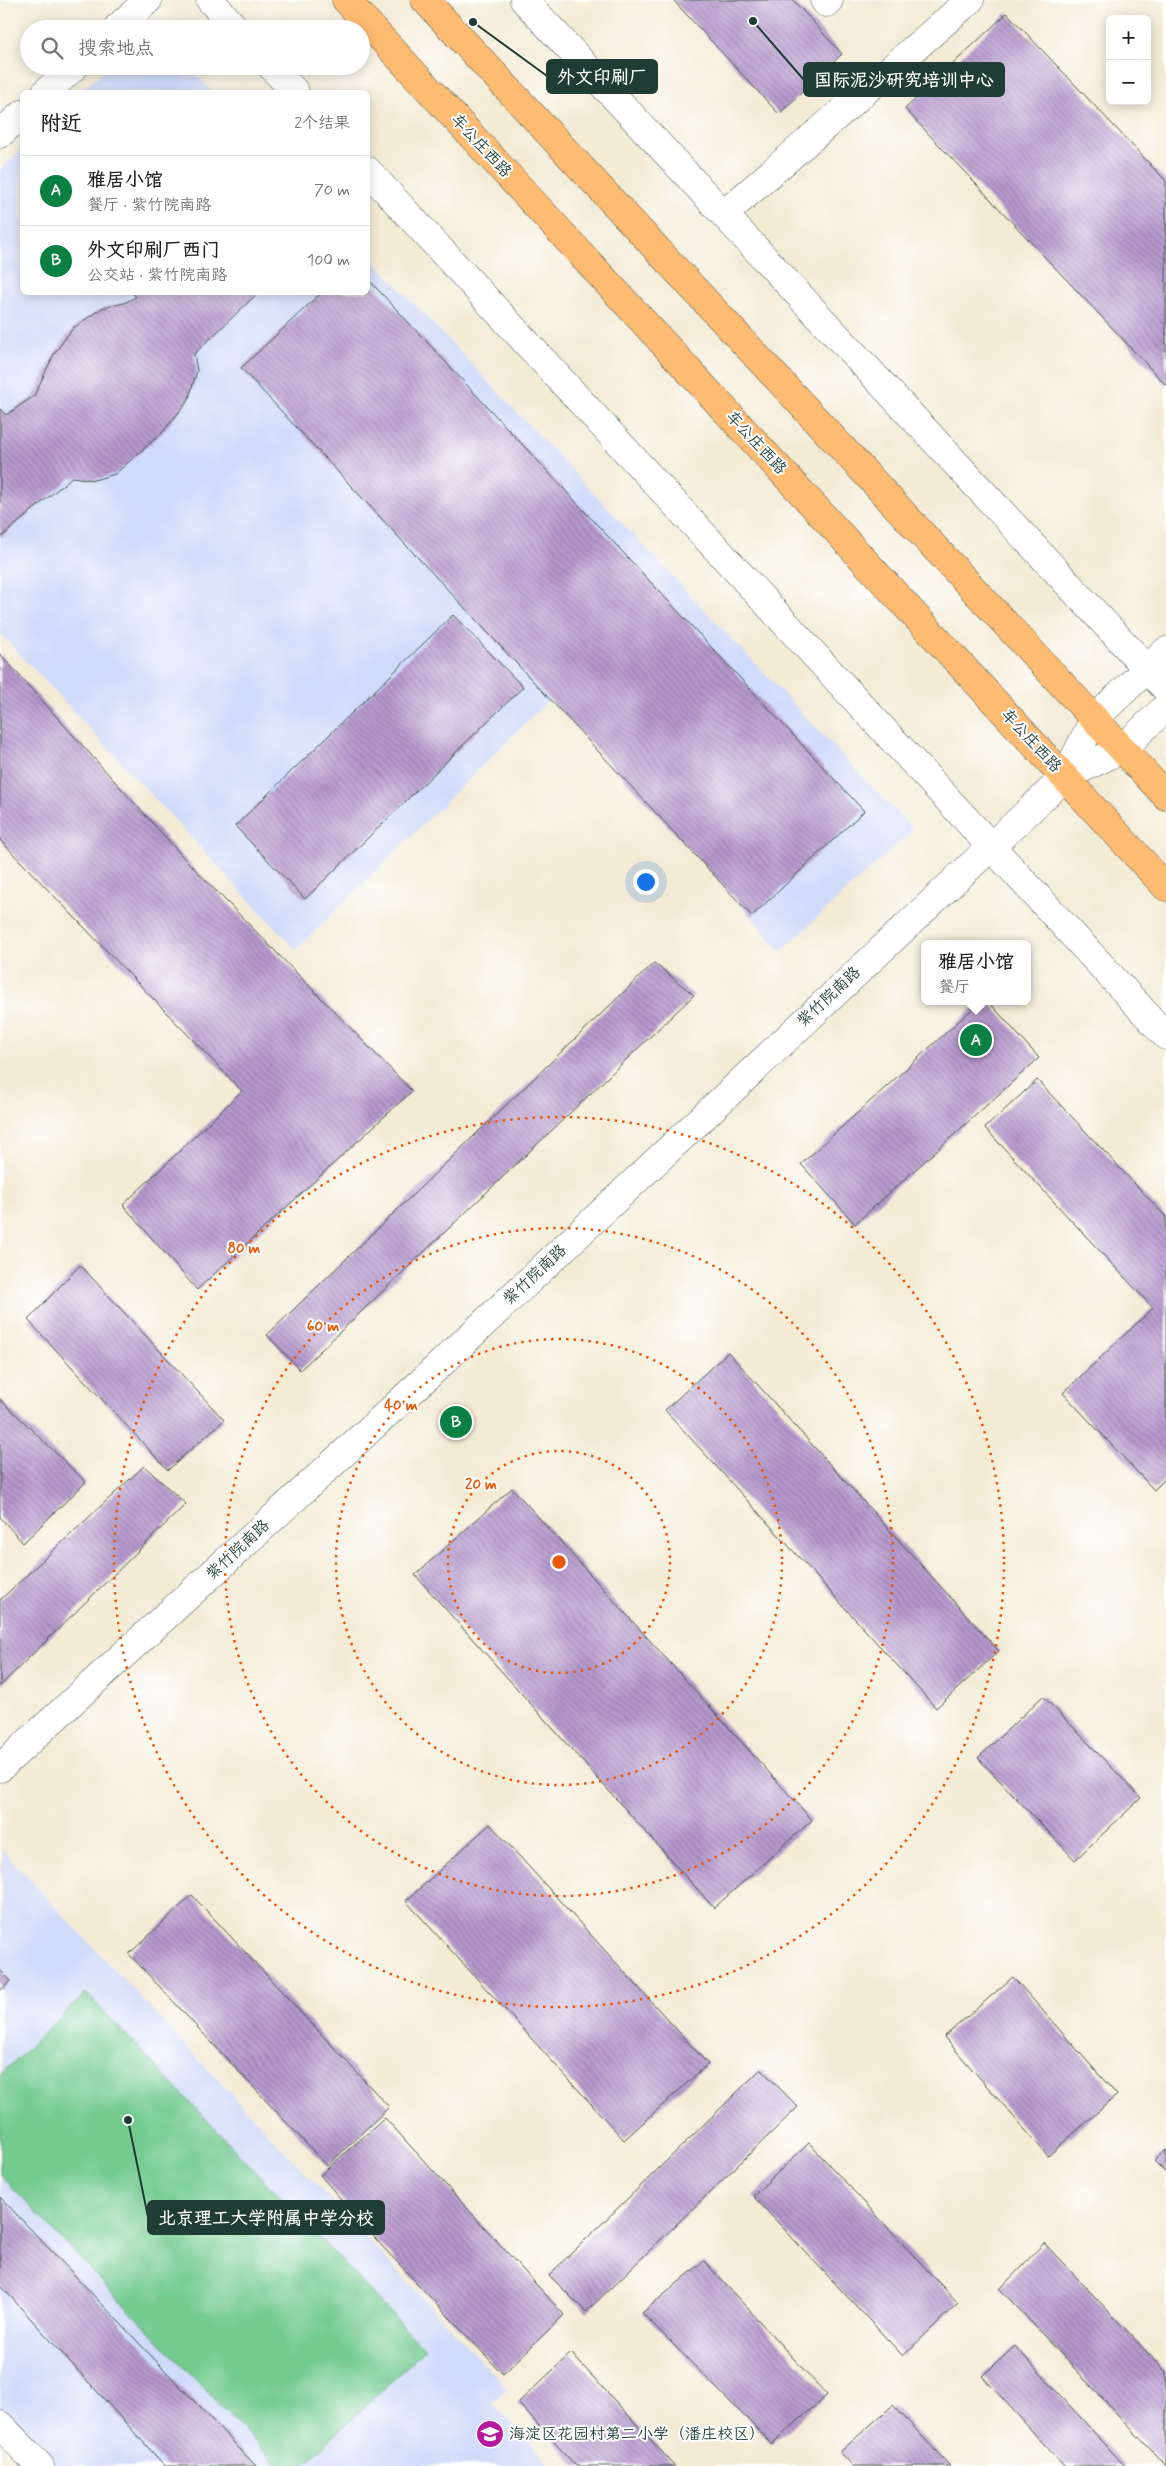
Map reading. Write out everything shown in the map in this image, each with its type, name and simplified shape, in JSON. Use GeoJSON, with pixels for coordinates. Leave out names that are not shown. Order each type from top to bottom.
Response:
{"type":"FeatureCollection","features":[{"type":"Feature","properties":{"kind":"main road","name":"车公庄西路"},"geometry":{"type":"LineString","coordinates":[[346,0],[365,20]]}},
{"type":"Feature","properties":{"kind":"main road"},"geometry":{"type":"LineString","coordinates":[[425,0],[1166,796]]}},
{"type":"Feature","properties":{"kind":"main road","name":"车公庄西路"},"geometry":{"type":"LineString","coordinates":[[370,26],[1166,887]]}},
{"type":"Feature","properties":{"kind":"street"},"geometry":{"type":"LineString","coordinates":[[126,20],[148,0]]}},
{"type":"Feature","properties":{"kind":"street"},"geometry":{"type":"LineString","coordinates":[[210,0],[228,20]]}},
{"type":"Feature","properties":{"kind":"street"},"geometry":{"type":"LineString","coordinates":[[524,0],[724,214],[1157,660],[1166,689]]}},
{"type":"Feature","properties":{"kind":"street"},"geometry":{"type":"LineString","coordinates":[[824,0],[826,3],[829,0]]}},
{"type":"Feature","properties":{"kind":"street"},"geometry":{"type":"LineString","coordinates":[[724,214],[970,0]]}},
{"type":"Feature","properties":{"kind":"street"},"geometry":{"type":"LineString","coordinates":[[48,90],[65,75]]}},
{"type":"Feature","properties":{"kind":"street"},"geometry":{"type":"LineString","coordinates":[[279,75],[293,90]]}},
{"type":"Feature","properties":{"kind":"street"},"geometry":{"type":"LineString","coordinates":[[0,134],[20,116]]}},
{"type":"Feature","properties":{"kind":"street"},"geometry":{"type":"LineString","coordinates":[[370,173],[1166,1036]]}},
{"type":"Feature","properties":{"kind":"street","name":"紫竹院南路"},"geometry":{"type":"LineString","coordinates":[[1065,777],[1094,719],[1157,660]]}},
{"type":"Feature","properties":{"kind":"street","name":"紫竹院南路"},"geometry":{"type":"LineString","coordinates":[[0,1768],[416,1387],[1065,777],[1122,749],[1166,708]]}},
{"type":"Feature","properties":{"kind":"street"},"geometry":{"type":"LineString","coordinates":[[0,2424],[40,2466]]}},
{"type":"Feature","properties":{"kind":"shaded area"},"geometry":{"type":"Polygon","coordinates":[[[99,75],[197,75],[211,90],[83,90],[99,75]]]}},
{"type":"Feature","properties":{"kind":"shaded area"},"geometry":{"type":"Polygon","coordinates":[[[20,151],[20,295],[370,295],[370,257],[913,830],[781,951],[555,694],[296,950],[0,633],[0,170],[20,151]]]}},
{"type":"Feature","properties":{"kind":"shaded area"},"geometry":{"type":"Polygon","coordinates":[[[2,1850],[507,2388],[492,2403],[552,2466],[54,2466],[0,2408],[2,1850]]]}},
{"type":"Feature","properties":{"kind":"green space"},"geometry":{"type":"Polygon","coordinates":[[[86,1993],[425,2349],[303,2466],[278,2466],[0,2175],[0,2075],[86,1993]]]}},
{"type":"Feature","properties":{"kind":"building"},"geometry":{"type":"Polygon","coordinates":[[[673,0],[793,0],[842,54],[779,114],[673,0]]]}},
{"type":"Feature","properties":{"kind":"building"},"geometry":{"type":"Polygon","coordinates":[[[1007,13],[1166,181],[1166,385],[905,109],[1007,13]]]}},
{"type":"Feature","properties":{"kind":"building"},"geometry":{"type":"Polygon","coordinates":[[[370,281],[864,811],[752,916],[241,368],[319,295],[370,295],[370,281]]]}},
{"type":"Feature","properties":{"kind":"building"},"geometry":{"type":"Polygon","coordinates":[[[134,295],[256,295],[194,354],[197,371],[188,401],[162,433],[115,474],[94,480],[72,477],[0,538],[0,409],[6,415],[34,396],[54,354],[73,328],[102,308],[124,303],[136,297],[134,295]]]}},
{"type":"Feature","properties":{"kind":"building"},"geometry":{"type":"Polygon","coordinates":[[[453,615],[523,687],[305,899],[235,826],[453,615]]]}},
{"type":"Feature","properties":{"kind":"building"},"geometry":{"type":"Polygon","coordinates":[[[0,654],[183,857],[412,1091],[197,1290],[123,1205],[242,1091],[0,840],[0,654]]]}},
{"type":"Feature","properties":{"kind":"building"},"geometry":{"type":"Polygon","coordinates":[[[654,963],[694,995],[300,1370],[267,1335],[654,963]]]}},
{"type":"Feature","properties":{"kind":"building"},"geometry":{"type":"Polygon","coordinates":[[[977,1005],[992,1005],[1039,1058],[855,1224],[801,1164],[977,1005]]]}},
{"type":"Feature","properties":{"kind":"building"},"geometry":{"type":"Polygon","coordinates":[[[1037,1080],[1166,1217],[1166,1478],[1154,1490],[1063,1393],[1153,1308],[985,1128],[1037,1080]]]}},
{"type":"Feature","properties":{"kind":"building"},"geometry":{"type":"Polygon","coordinates":[[[80,1265],[224,1420],[168,1470],[28,1320],[80,1265]]]}},
{"type":"Feature","properties":{"kind":"building"},"geometry":{"type":"Polygon","coordinates":[[[728,1352],[999,1651],[936,1708],[665,1410],[728,1352]]]}},
{"type":"Feature","properties":{"kind":"building"},"geometry":{"type":"Polygon","coordinates":[[[0,1399],[86,1482],[23,1543],[0,1517],[0,1399]]]}},
{"type":"Feature","properties":{"kind":"building"},"geometry":{"type":"Polygon","coordinates":[[[144,1466],[186,1504],[0,1686],[0,1600],[144,1466]]]}},
{"type":"Feature","properties":{"kind":"building"},"geometry":{"type":"Polygon","coordinates":[[[512,1488],[812,1820],[714,1908],[415,1575],[512,1488]]]}},
{"type":"Feature","properties":{"kind":"building"},"geometry":{"type":"Polygon","coordinates":[[[1043,1696],[1141,1798],[1075,1860],[978,1758],[1043,1696]]]}},
{"type":"Feature","properties":{"kind":"building"},"geometry":{"type":"Polygon","coordinates":[[[490,1824],[708,2064],[624,2140],[406,1901],[490,1824]]]}},
{"type":"Feature","properties":{"kind":"building"},"geometry":{"type":"Polygon","coordinates":[[[192,1895],[389,2107],[327,2166],[129,1954],[192,1895]]]}},
{"type":"Feature","properties":{"kind":"building"},"geometry":{"type":"Polygon","coordinates":[[[0,1970],[11,1981],[0,1991],[0,1970]]]}},
{"type":"Feature","properties":{"kind":"building"},"geometry":{"type":"Polygon","coordinates":[[[1013,1977],[1117,2095],[1048,2156],[944,2037],[1013,1977]]]}},
{"type":"Feature","properties":{"kind":"building"},"geometry":{"type":"Polygon","coordinates":[[[761,2069],[798,2107],[586,2312],[549,2275],[761,2069]]]}},
{"type":"Feature","properties":{"kind":"building"},"geometry":{"type":"Polygon","coordinates":[[[385,2118],[564,2315],[503,2374],[382,2246],[320,2175],[385,2118]]]}},
{"type":"Feature","properties":{"kind":"building"},"geometry":{"type":"Polygon","coordinates":[[[809,2143],[958,2303],[903,2356],[753,2196],[809,2143]]]}},
{"type":"Feature","properties":{"kind":"building"},"geometry":{"type":"Polygon","coordinates":[[[1166,2150],[1166,2173],[1154,2161],[1166,2150]]]}},
{"type":"Feature","properties":{"kind":"building"},"geometry":{"type":"Polygon","coordinates":[[[0,2197],[256,2466],[165,2466],[0,2285],[0,2197]]]}},
{"type":"Feature","properties":{"kind":"building"},"geometry":{"type":"Polygon","coordinates":[[[1044,2243],[1166,2372],[1166,2466],[1000,2289],[1044,2243]]]}},
{"type":"Feature","properties":{"kind":"building"},"geometry":{"type":"Polygon","coordinates":[[[704,2261],[827,2395],[772,2444],[642,2313],[704,2261]]]}},
{"type":"Feature","properties":{"kind":"building"},"geometry":{"type":"Polygon","coordinates":[[[1015,2346],[1125,2466],[1064,2466],[982,2376],[1015,2346]]]}},
{"type":"Feature","properties":{"kind":"building"},"geometry":{"type":"Polygon","coordinates":[[[571,2353],[675,2466],[576,2466],[518,2403],[571,2353]]]}},
{"type":"Feature","properties":{"kind":"building"},"geometry":{"type":"Polygon","coordinates":[[[893,2405],[950,2466],[853,2466],[840,2452],[893,2405]]]}},
{"type":"Feature","properties":{"kind":"place","name":"国际泥沙研究培训中心"},"geometry":{"type":"Point","coordinates":[753,21]}},
{"type":"Feature","properties":{"kind":"place","name":"外文印刷厂"},"geometry":{"type":"Point","coordinates":[473,22]}},
{"type":"Feature","properties":{"kind":"place","name":"雅居小馆"},"geometry":{"type":"Point","coordinates":[976,1040]}},
{"type":"Feature","properties":{"kind":"place","name":"外文印刷厂西门"},"geometry":{"type":"Point","coordinates":[456,1422]}},
{"type":"Feature","properties":{"kind":"place","name":"北京理工大学附属中学分校"},"geometry":{"type":"Point","coordinates":[128,2120]}},
{"type":"Feature","properties":{"kind":"place","name":"海淀区花园村第二小学（潘庄校区）"},"geometry":{"type":"Point","coordinates":[490,2434]}}]}
